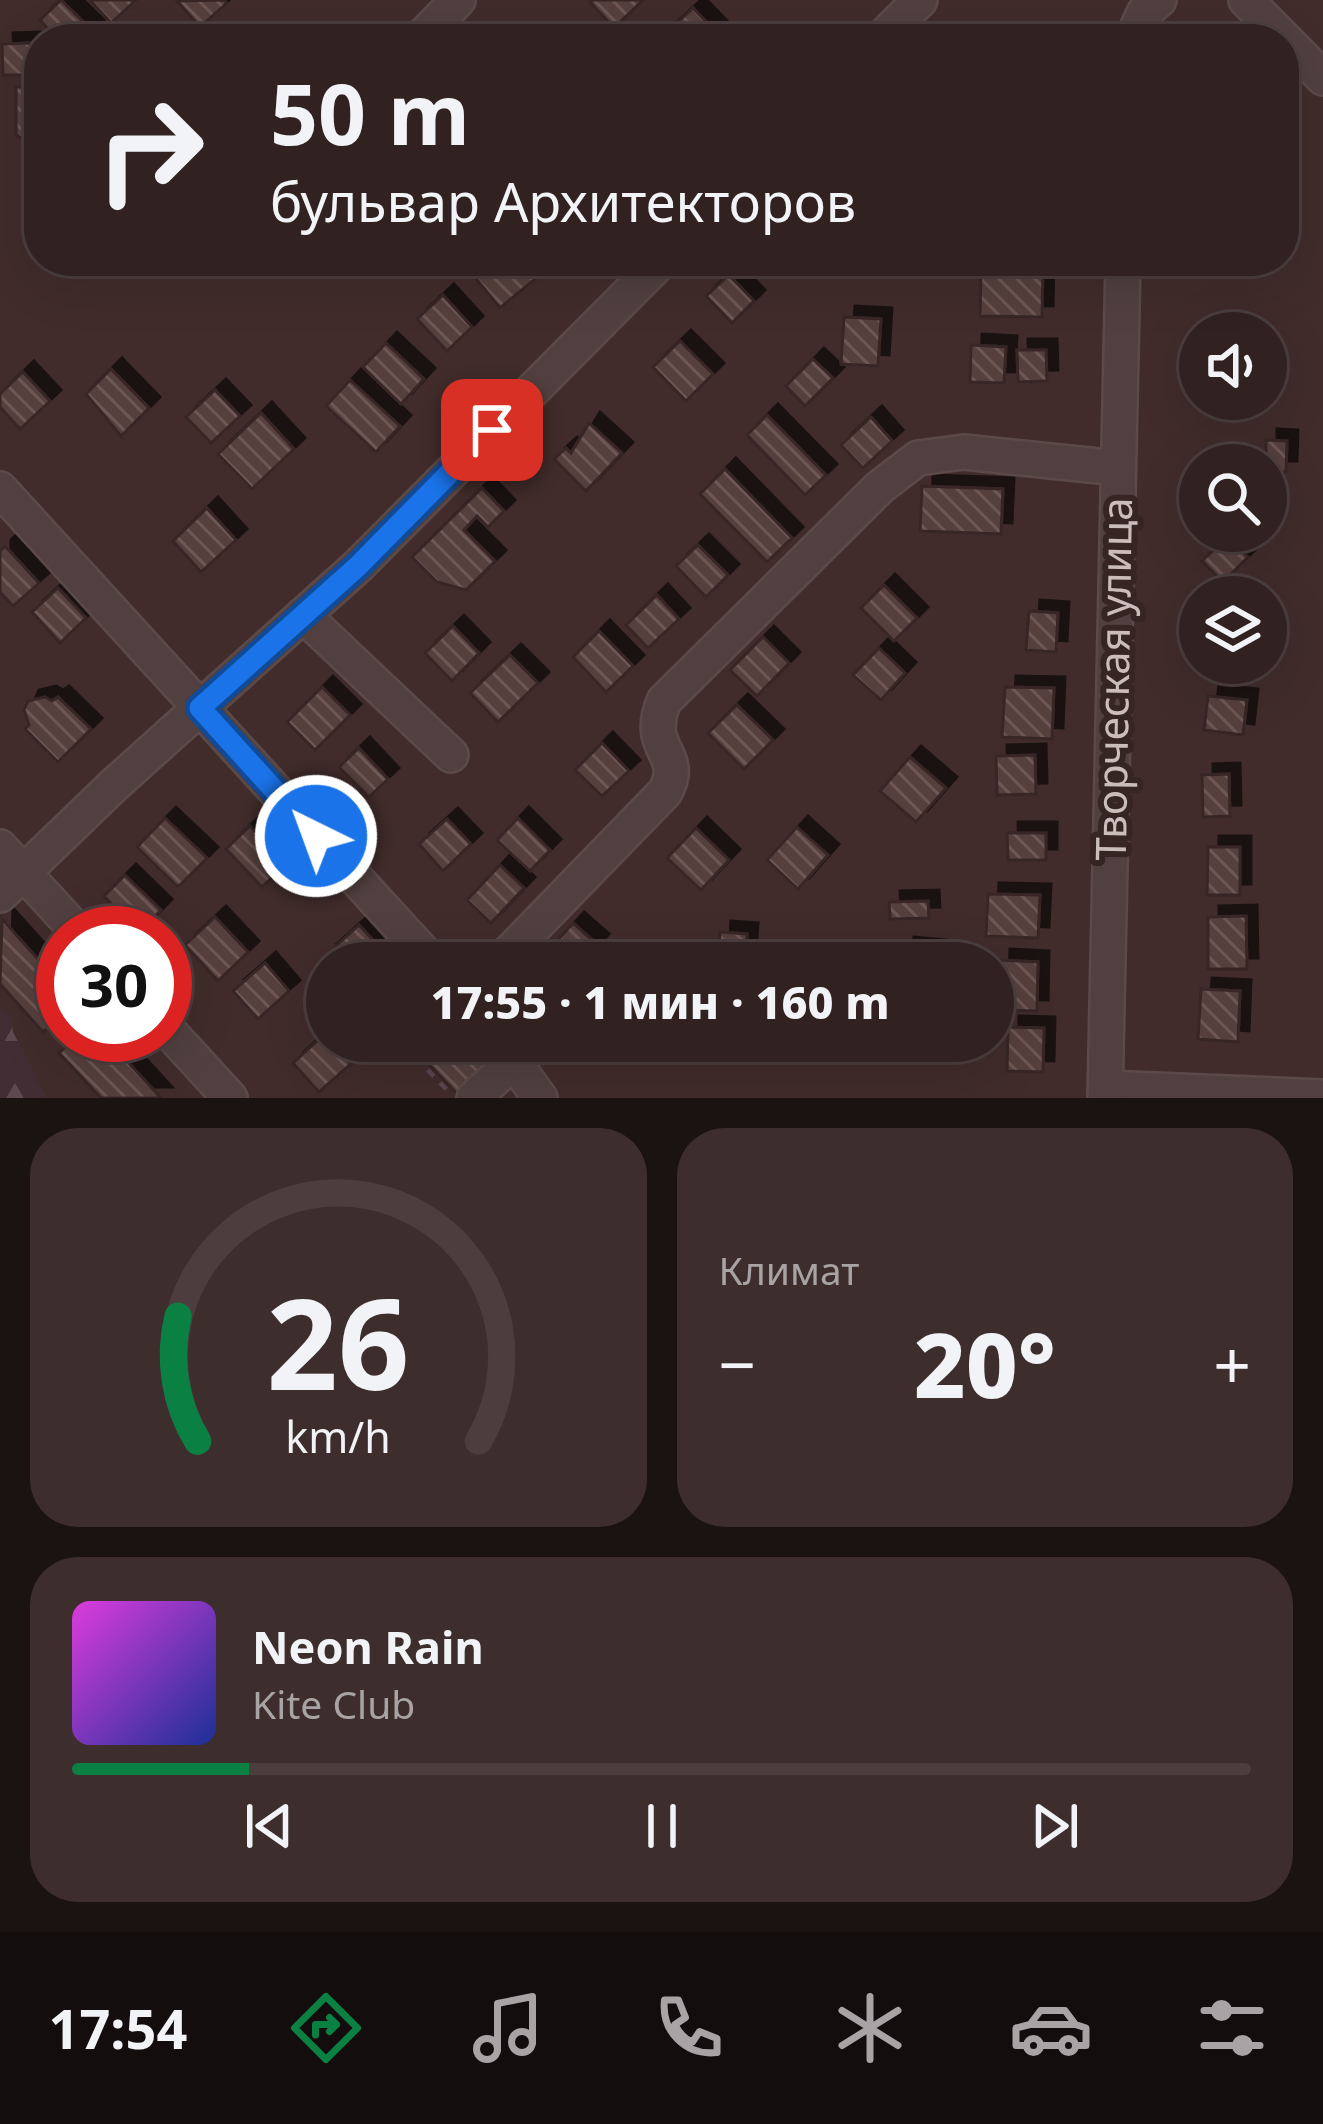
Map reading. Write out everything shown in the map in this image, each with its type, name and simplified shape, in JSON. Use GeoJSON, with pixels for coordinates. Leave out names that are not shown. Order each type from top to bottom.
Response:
{"type":"FeatureCollection","features":[{"type":"Feature","properties":{"kind":"street"},"geometry":{"type":"LineString","coordinates":[[435,24],[458,0]]}},
{"type":"Feature","properties":{"kind":"street"},"geometry":{"type":"LineString","coordinates":[[896,24],[920,0]]}},
{"type":"Feature","properties":{"kind":"street"},"geometry":{"type":"LineString","coordinates":[[1139,24],[1160,0]]}},
{"type":"Feature","properties":{"kind":"street"},"geometry":{"type":"LineString","coordinates":[[1246,0],[1270,24]]}},
{"type":"Feature","properties":{"kind":"street"},"geometry":{"type":"LineString","coordinates":[[1299,54],[1323,78]]}},
{"type":"Feature","properties":{"kind":"street"},"geometry":{"type":"LineString","coordinates":[[48,906],[8,871],[358,566],[646,276]]}},
{"type":"Feature","properties":{"kind":"street","name":"Творческая улица"},"geometry":{"type":"LineString","coordinates":[[1105,1093],[1123,276]]}},
{"type":"Feature","properties":{"kind":"street"},"geometry":{"type":"LineString","coordinates":[[519,942],[665,792],[673,777],[671,761],[657,740],[656,721],[664,701],[880,487],[918,458],[964,452],[1118,468]]}},
{"type":"Feature","properties":{"kind":"street"},"geometry":{"type":"LineString","coordinates":[[0,489],[414,942]]}},
{"type":"Feature","properties":{"kind":"street"},"geometry":{"type":"LineString","coordinates":[[303,615],[451,755]]}},
{"type":"Feature","properties":{"kind":"street"},"geometry":{"type":"LineString","coordinates":[[192,1056],[230,1098]]}},
{"type":"Feature","properties":{"kind":"street"},"geometry":{"type":"LineString","coordinates":[[474,1098],[499,1062]]}},
{"type":"Feature","properties":{"kind":"street"},"geometry":{"type":"LineString","coordinates":[[515,1062],[540,1098]]}},
{"type":"Feature","properties":{"kind":"street"},"geometry":{"type":"LineString","coordinates":[[1105,1093],[1323,1097]]}},
{"type":"Feature","properties":{"kind":"path"},"geometry":{"type":"LineString","coordinates":[[420,1062],[455,1098]]}},
{"type":"Feature","properties":{"kind":"green space"},"geometry":{"type":"Polygon","coordinates":[[[0,1008],[12,1018],[13,1032],[47,1098],[0,1098],[0,1008]]]}},
{"type":"Feature","properties":{"kind":"building"},"geometry":{"type":"Polygon","coordinates":[[[61,0],[86,24],[44,24],[40,20],[61,0]]]}},
{"type":"Feature","properties":{"kind":"building"},"geometry":{"type":"Polygon","coordinates":[[[90,0],[136,0],[111,23],[90,0]]]}},
{"type":"Feature","properties":{"kind":"building"},"geometry":{"type":"Polygon","coordinates":[[[224,0],[227,3],[197,24],[177,1],[224,0]]]}},
{"type":"Feature","properties":{"kind":"building"},"geometry":{"type":"Polygon","coordinates":[[[643,0],[618,24],[610,24],[590,2],[643,0]]]}},
{"type":"Feature","properties":{"kind":"building"},"geometry":{"type":"Polygon","coordinates":[[[693,8],[708,24],[676,24],[693,8]]]}},
{"type":"Feature","properties":{"kind":"building"},"geometry":{"type":"Polygon","coordinates":[[[24,43],[24,75],[3,75],[2,44],[24,43]]]}},
{"type":"Feature","properties":{"kind":"building"},"geometry":{"type":"Polygon","coordinates":[[[16,87],[24,87],[24,140],[16,135],[16,87]]]}},
{"type":"Feature","properties":{"kind":"building"},"geometry":{"type":"Polygon","coordinates":[[[474,276],[539,276],[500,308],[474,276]]]}},
{"type":"Feature","properties":{"kind":"building"},"geometry":{"type":"Polygon","coordinates":[[[730,276],[754,301],[732,323],[706,296],[730,276]]]}},
{"type":"Feature","properties":{"kind":"building"},"geometry":{"type":"Polygon","coordinates":[[[981,276],[1043,276],[1042,317],[980,316],[981,276]]]}},
{"type":"Feature","properties":{"kind":"building"},"geometry":{"type":"Polygon","coordinates":[[[443,295],[472,327],[447,351],[417,319],[443,295]]]}},
{"type":"Feature","properties":{"kind":"building"},"geometry":{"type":"Polygon","coordinates":[[[844,317],[881,319],[878,366],[841,364],[844,317]]]}},
{"type":"Feature","properties":{"kind":"building"},"geometry":{"type":"Polygon","coordinates":[[[680,341],[713,374],[686,401],[653,367],[680,341]]]}},
{"type":"Feature","properties":{"kind":"building"},"geometry":{"type":"Polygon","coordinates":[[[386,343],[424,379],[401,404],[363,367],[386,343]]]}},
{"type":"Feature","properties":{"kind":"building"},"geometry":{"type":"Polygon","coordinates":[[[971,345],[1006,347],[1004,383],[970,382],[971,345]]]}},
{"type":"Feature","properties":{"kind":"building"},"geometry":{"type":"Polygon","coordinates":[[[1017,350],[1046,350],[1047,381],[1018,382],[1017,350]]]}},
{"type":"Feature","properties":{"kind":"building"},"geometry":{"type":"Polygon","coordinates":[[[813,359],[833,378],[805,406],[786,386],[813,359]]]}},
{"type":"Feature","properties":{"kind":"building"},"geometry":{"type":"Polygon","coordinates":[[[111,369],[149,408],[121,436],[86,394],[111,369]]]}},
{"type":"Feature","properties":{"kind":"building"},"geometry":{"type":"Polygon","coordinates":[[[23,372],[50,401],[20,429],[0,407],[0,394],[23,372]]]}},
{"type":"Feature","properties":{"kind":"building"},"geometry":{"type":"Polygon","coordinates":[[[350,380],[400,426],[376,452],[326,406],[350,380]]]}},
{"type":"Feature","properties":{"kind":"building"},"geometry":{"type":"Polygon","coordinates":[[[215,390],[240,416],[211,443],[186,417],[215,390]]]}},
{"type":"Feature","properties":{"kind":"building"},"geometry":{"type":"Polygon","coordinates":[[[261,413],[294,449],[252,489],[218,454],[261,413]]]}},
{"type":"Feature","properties":{"kind":"building"},"geometry":{"type":"Polygon","coordinates":[[[767,415],[826,475],[805,495],[747,435],[767,415]]]}},
{"type":"Feature","properties":{"kind":"building"},"geometry":{"type":"Polygon","coordinates":[[[871,417],[892,441],[863,468],[841,445],[871,417]]]}},
{"type":"Feature","properties":{"kind":"building"},"geometry":{"type":"Polygon","coordinates":[[[589,423],[622,453],[586,491],[554,459],[566,448],[571,453],[589,423]]]}},
{"type":"Feature","properties":{"kind":"building"},"geometry":{"type":"Polygon","coordinates":[[[725,469],[792,538],[767,562],[700,494],[725,469]]]}},
{"type":"Feature","properties":{"kind":"building"},"geometry":{"type":"Polygon","coordinates":[[[922,486],[1003,489],[1001,534],[920,531],[922,486]]]}},
{"type":"Feature","properties":{"kind":"building"},"geometry":{"type":"Polygon","coordinates":[[[482,488],[504,511],[488,527],[477,516],[464,530],[495,561],[466,590],[437,582],[412,557],[482,488]]]}},
{"type":"Feature","properties":{"kind":"building"},"geometry":{"type":"Polygon","coordinates":[[[207,508],[236,540],[201,572],[173,541],[207,508]]]}},
{"type":"Feature","properties":{"kind":"building"},"geometry":{"type":"Polygon","coordinates":[[[698,545],[728,575],[706,597],[676,566],[698,545]]]}},
{"type":"Feature","properties":{"kind":"building"},"geometry":{"type":"Polygon","coordinates":[[[5,546],[39,583],[13,606],[0,592],[0,551],[5,546]]]}},
{"type":"Feature","properties":{"kind":"building"},"geometry":{"type":"Polygon","coordinates":[[[1211,552],[1243,552],[1248,557],[1229,576],[1217,576],[1202,561],[1211,552]]]}},
{"type":"Feature","properties":{"kind":"building"},"geometry":{"type":"Polygon","coordinates":[[[884,585],[917,618],[894,641],[861,608],[884,585]]]}},
{"type":"Feature","properties":{"kind":"building"},"geometry":{"type":"Polygon","coordinates":[[[58,588],[86,618],[60,643],[32,612],[58,588]]]}},
{"type":"Feature","properties":{"kind":"building"},"geometry":{"type":"Polygon","coordinates":[[[657,595],[679,619],[648,648],[626,625],[657,595]]]}},
{"type":"Feature","properties":{"kind":"building"},"geometry":{"type":"Polygon","coordinates":[[[1029,611],[1058,613],[1056,652],[1026,650],[1029,611]]]}},
{"type":"Feature","properties":{"kind":"building"},"geometry":{"type":"Polygon","coordinates":[[[453,626],[479,653],[452,681],[425,653],[453,626]]]}},
{"type":"Feature","properties":{"kind":"building"},"geometry":{"type":"Polygon","coordinates":[[[599,631],[633,666],[606,692],[573,657],[599,631]]]}},
{"type":"Feature","properties":{"kind":"building"},"geometry":{"type":"Polygon","coordinates":[[[763,637],[789,663],[757,696],[730,670],[763,637]]]}},
{"type":"Feature","properties":{"kind":"building"},"geometry":{"type":"Polygon","coordinates":[[[879,648],[905,673],[881,700],[853,675],[879,648]]]}},
{"type":"Feature","properties":{"kind":"building"},"geometry":{"type":"Polygon","coordinates":[[[510,655],[538,683],[498,722],[470,693],[510,655]]]}},
{"type":"Feature","properties":{"kind":"building"},"geometry":{"type":"Polygon","coordinates":[[[322,687],[350,715],[315,750],[287,722],[322,687]]]}},
{"type":"Feature","properties":{"kind":"building"},"geometry":{"type":"Polygon","coordinates":[[[1005,687],[1054,688],[1052,739],[1002,737],[1005,687]]]}},
{"type":"Feature","properties":{"kind":"building"},"geometry":{"type":"Polygon","coordinates":[[[1208,696],[1247,700],[1243,735],[1204,730],[1208,696]]]}},
{"type":"Feature","properties":{"kind":"building"},"geometry":{"type":"Polygon","coordinates":[[[45,697],[52,701],[58,697],[91,729],[58,762],[25,729],[28,701],[45,697]]]}},
{"type":"Feature","properties":{"kind":"building"},"geometry":{"type":"Polygon","coordinates":[[[737,705],[773,740],[744,769],[708,733],[737,705]]]}},
{"type":"Feature","properties":{"kind":"building"},"geometry":{"type":"Polygon","coordinates":[[[602,743],[629,771],[602,796],[575,770],[602,743]]]}},
{"type":"Feature","properties":{"kind":"building"},"geometry":{"type":"Polygon","coordinates":[[[359,748],[388,779],[369,797],[339,767],[359,748]]]}},
{"type":"Feature","properties":{"kind":"building"},"geometry":{"type":"Polygon","coordinates":[[[1035,755],[1036,794],[997,795],[996,756],[1035,755]]]}},
{"type":"Feature","properties":{"kind":"building"},"geometry":{"type":"Polygon","coordinates":[[[910,757],[946,788],[916,822],[880,791],[910,757]]]}},
{"type":"Feature","properties":{"kind":"building"},"geometry":{"type":"Polygon","coordinates":[[[1229,774],[1230,816],[1203,817],[1202,775],[1229,774]]]}},
{"type":"Feature","properties":{"kind":"building"},"geometry":{"type":"Polygon","coordinates":[[[165,818],[207,858],[178,887],[137,847],[165,818]]]}},
{"type":"Feature","properties":{"kind":"building"},"geometry":{"type":"Polygon","coordinates":[[[518,818],[550,850],[530,871],[497,840],[518,818]]]}},
{"type":"Feature","properties":{"kind":"building"},"geometry":{"type":"Polygon","coordinates":[[[447,819],[471,844],[443,871],[419,844],[447,819]]]}},
{"type":"Feature","properties":{"kind":"building"},"geometry":{"type":"Polygon","coordinates":[[[250,826],[286,864],[262,887],[226,849],[250,826]]]}},
{"type":"Feature","properties":{"kind":"building"},"geometry":{"type":"Polygon","coordinates":[[[797,827],[828,855],[798,889],[767,860],[797,827]]]}},
{"type":"Feature","properties":{"kind":"building"},"geometry":{"type":"Polygon","coordinates":[[[696,828],[729,860],[701,890],[667,858],[696,828]]]}},
{"type":"Feature","properties":{"kind":"building"},"geometry":{"type":"Polygon","coordinates":[[[1007,833],[1046,833],[1046,860],[1008,860],[1007,833]]]}},
{"type":"Feature","properties":{"kind":"building"},"geometry":{"type":"Polygon","coordinates":[[[1208,847],[1240,847],[1240,895],[1207,895],[1208,847]]]}},
{"type":"Feature","properties":{"kind":"building"},"geometry":{"type":"Polygon","coordinates":[[[500,865],[524,888],[491,923],[467,900],[500,865]]]}},
{"type":"Feature","properties":{"kind":"building"},"geometry":{"type":"Polygon","coordinates":[[[125,875],[157,906],[114,906],[104,896],[125,875]]]}},
{"type":"Feature","properties":{"kind":"building"},"geometry":{"type":"Polygon","coordinates":[[[988,894],[1040,895],[1038,938],[986,936],[988,894]]]}},
{"type":"Feature","properties":{"kind":"building"},"geometry":{"type":"Polygon","coordinates":[[[928,901],[929,918],[890,919],[889,902],[928,901]]]}},
{"type":"Feature","properties":{"kind":"building"},"geometry":{"type":"Polygon","coordinates":[[[1246,916],[1247,969],[1208,969],[1208,917],[1246,916]]]}},
{"type":"Feature","properties":{"kind":"building"},"geometry":{"type":"Polygon","coordinates":[[[215,917],[248,952],[218,981],[192,953],[192,938],[215,917]]]}},
{"type":"Feature","properties":{"kind":"building"},"geometry":{"type":"Polygon","coordinates":[[[2,919],[36,957],[36,1024],[0,984],[2,919]]]}},
{"type":"Feature","properties":{"kind":"building"},"geometry":{"type":"Polygon","coordinates":[[[573,923],[595,942],[556,942],[573,923]]]}},
{"type":"Feature","properties":{"kind":"building"},"geometry":{"type":"Polygon","coordinates":[[[359,925],[375,942],[340,942],[359,925]]]}},
{"type":"Feature","properties":{"kind":"building"},"geometry":{"type":"Polygon","coordinates":[[[720,932],[747,934],[746,942],[719,942],[720,932]]]}},
{"type":"Feature","properties":{"kind":"building"},"geometry":{"type":"Polygon","coordinates":[[[1014,961],[1038,962],[1037,1011],[1014,1010],[1014,961]]]}},
{"type":"Feature","properties":{"kind":"building"},"geometry":{"type":"Polygon","coordinates":[[[265,963],[289,991],[258,1019],[233,991],[265,963]]]}},
{"type":"Feature","properties":{"kind":"building"},"geometry":{"type":"Polygon","coordinates":[[[1201,989],[1240,991],[1238,1042],[1198,1039],[1201,989]]]}},
{"type":"Feature","properties":{"kind":"building"},"geometry":{"type":"Polygon","coordinates":[[[1014,1027],[1044,1028],[1043,1072],[1007,1071],[1007,1062],[1014,1062],[1014,1027]]]}},
{"type":"Feature","properties":{"kind":"building"},"geometry":{"type":"Polygon","coordinates":[[[306,1051],[306,1062],[351,1064],[319,1092],[293,1063],[306,1051]]]}},
{"type":"Feature","properties":{"kind":"building"},"geometry":{"type":"Polygon","coordinates":[[[67,1062],[128,1062],[161,1098],[101,1098],[67,1062]]]}},
{"type":"Feature","properties":{"kind":"building"},"geometry":{"type":"Polygon","coordinates":[[[427,1062],[493,1062],[458,1095],[427,1062]]]}},
{"type":"Feature","properties":{"kind":"route"},"geometry":{"type":"LineString","coordinates":[[316,836],[200,708],[358,566],[492,430]]}}]}
